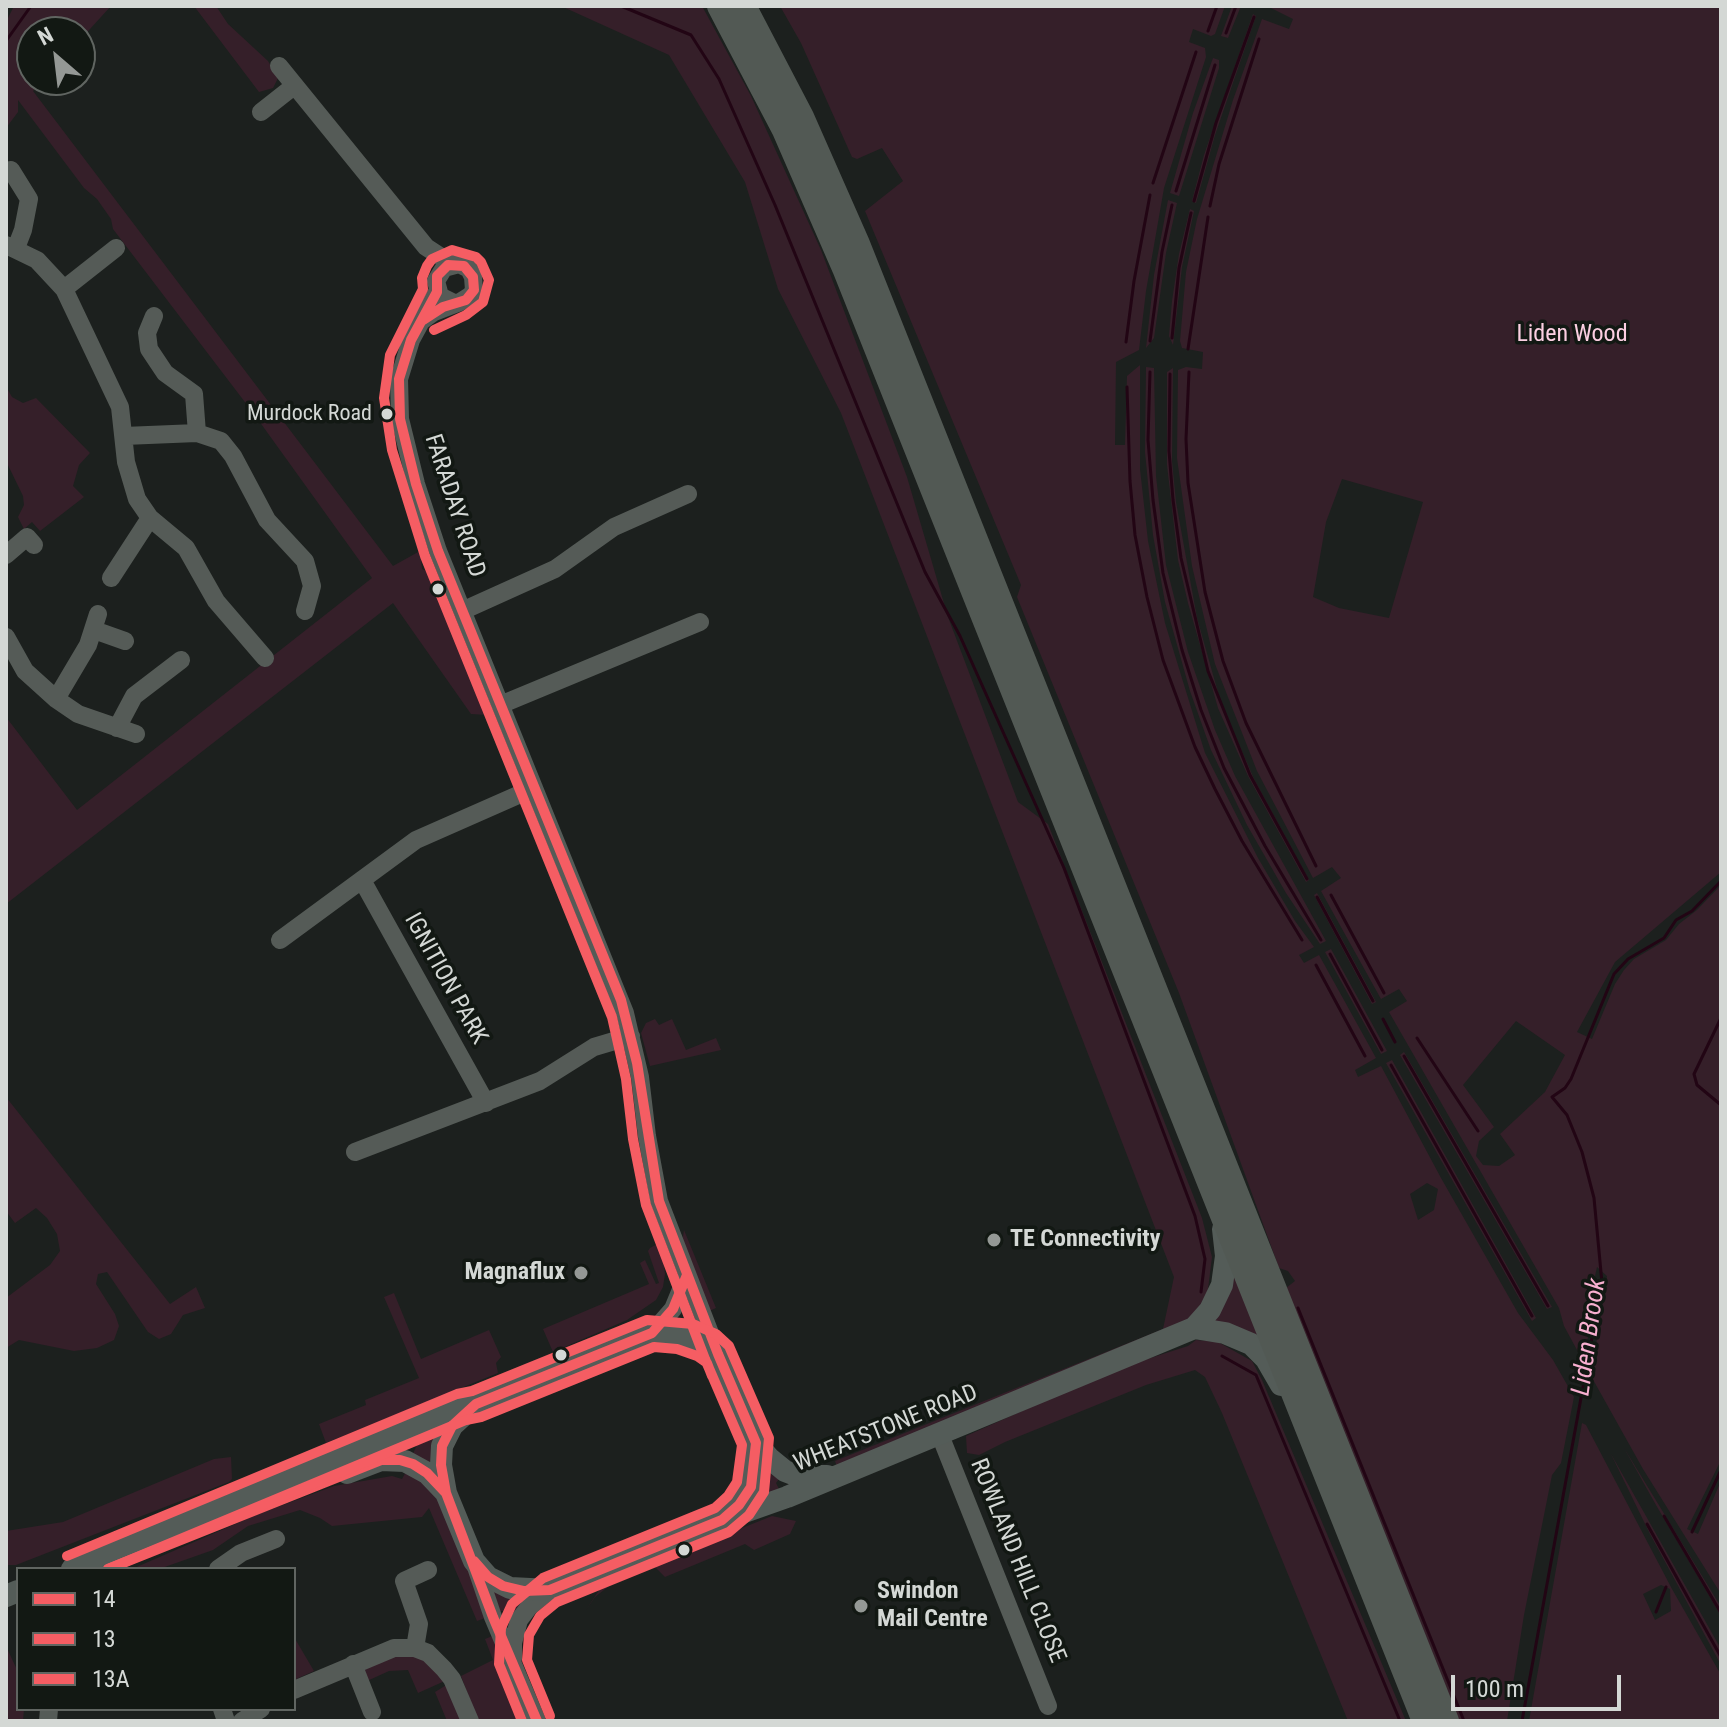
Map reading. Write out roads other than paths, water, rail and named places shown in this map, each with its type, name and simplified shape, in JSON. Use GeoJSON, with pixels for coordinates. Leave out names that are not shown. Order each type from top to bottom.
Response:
{"type":"FeatureCollection","features":[{"type":"Feature","properties":{"kind":"highway"},"geometry":{"type":"LineString","coordinates":[[720,6],[785,130],[845,268],[1425,1721]]}},
{"type":"Feature","properties":{"kind":"highway"},"geometry":{"type":"LineString","coordinates":[[743,6],[801,117],[857,244],[1446,1721]]}},
{"type":"Feature","properties":{"kind":"main road"},"geometry":{"type":"LineString","coordinates":[[1222,1210],[1226,1256],[1223,1280],[1214,1303],[1194,1328],[1231,1335],[1259,1351],[1312,1438]]}},
{"type":"Feature","properties":{"kind":"main road","name":"WHEATSTONE ROAD"},"geometry":{"type":"LineString","coordinates":[[474,1561],[488,1577],[503,1586],[524,1591],[550,1590],[940,1435],[1194,1328]]}},
{"type":"Feature","properties":{"kind":"main road"},"geometry":{"type":"LineString","coordinates":[[77,1567],[462,1407],[652,1333],[689,1337],[718,1354]]}},
{"type":"Feature","properties":{"kind":"main road","name":"FARADAY ROAD"},"geometry":{"type":"LineString","coordinates":[[718,1354],[756,1443],[777,1466],[791,1474],[810,1478],[842,1474]]}},
{"type":"Feature","properties":{"kind":"main road"},"geometry":{"type":"LineString","coordinates":[[474,1561],[446,1493],[441,1465],[442,1446],[452,1426],[476,1404]]}},
{"type":"Feature","properties":{"kind":"main road","name":"FARADAY ROAD"},"geometry":{"type":"LineString","coordinates":[[722,1520],[739,1505],[751,1487],[756,1443]]}},
{"type":"Feature","properties":{"kind":"main road"},"geometry":{"type":"LineString","coordinates":[[113,1567],[381,1460],[413,1464],[427,1473],[446,1493]]}},
{"type":"Feature","properties":{"kind":"street"},"geometry":{"type":"LineString","coordinates":[[279,66],[426,247],[452,264]]}},
{"type":"Feature","properties":{"kind":"street"},"geometry":{"type":"LineString","coordinates":[[261,112],[294,86]]}},
{"type":"Feature","properties":{"kind":"street"},"geometry":{"type":"LineString","coordinates":[[11,170],[29,199],[23,230],[11,247],[44,265],[64,289],[120,407],[131,485],[142,508],[186,548],[216,601],[265,658]]}},
{"type":"Feature","properties":{"kind":"street"},"geometry":{"type":"LineString","coordinates":[[426,247],[444,300],[454,303]]}},
{"type":"Feature","properties":{"kind":"street"},"geometry":{"type":"LineString","coordinates":[[64,289],[116,248]]}},
{"type":"Feature","properties":{"kind":"street"},"geometry":{"type":"LineString","coordinates":[[423,320],[471,295],[475,283],[469,269],[452,264],[444,268],[437,284]]}},
{"type":"Feature","properties":{"kind":"street","name":"FARADAY ROAD"},"geometry":{"type":"LineString","coordinates":[[437,284],[404,357],[398,397],[400,419],[423,508],[615,984],[631,1036],[656,1187],[718,1354]]}},
{"type":"Feature","properties":{"kind":"street"},"geometry":{"type":"LineString","coordinates":[[145,323],[149,349],[158,366],[194,394],[197,433]]}},
{"type":"Feature","properties":{"kind":"street"},"geometry":{"type":"LineString","coordinates":[[124,436],[197,433],[214,436],[227,446],[267,520],[305,561],[311,577],[312,603]]}},
{"type":"Feature","properties":{"kind":"street"},"geometry":{"type":"LineString","coordinates":[[462,611],[555,569],[614,527],[688,494]]}},
{"type":"Feature","properties":{"kind":"street"},"geometry":{"type":"LineString","coordinates":[[111,569],[150,518]]}},
{"type":"Feature","properties":{"kind":"street"},"geometry":{"type":"LineString","coordinates":[[6,555],[27,537],[34,545]]}},
{"type":"Feature","properties":{"kind":"street"},"geometry":{"type":"LineString","coordinates":[[56,699],[81,658],[96,622],[125,641]]}},
{"type":"Feature","properties":{"kind":"street"},"geometry":{"type":"LineString","coordinates":[[500,705],[700,622]]}},
{"type":"Feature","properties":{"kind":"street"},"geometry":{"type":"LineString","coordinates":[[6,637],[25,671],[56,699],[78,714],[136,734]]}},
{"type":"Feature","properties":{"kind":"street"},"geometry":{"type":"LineString","coordinates":[[117,728],[134,696],[181,660]]}},
{"type":"Feature","properties":{"kind":"street"},"geometry":{"type":"LineString","coordinates":[[280,940],[425,835],[534,788]]}},
{"type":"Feature","properties":{"kind":"street","name":"IGNITION PARK"},"geometry":{"type":"LineString","coordinates":[[362,880],[486,1103]]}},
{"type":"Feature","properties":{"kind":"street"},"geometry":{"type":"LineString","coordinates":[[355,1152],[540,1081],[594,1047],[631,1036]]}},
{"type":"Feature","properties":{"kind":"street"},"geometry":{"type":"LineString","coordinates":[[652,1333],[673,1309],[687,1275]]}},
{"type":"Feature","properties":{"kind":"street","name":"ROWLAND HILL CLOSE"},"geometry":{"type":"LineString","coordinates":[[940,1435],[1048,1706]]}},
{"type":"Feature","properties":{"kind":"street"},"geometry":{"type":"LineString","coordinates":[[221,1567],[241,1553],[276,1539]]}},
{"type":"Feature","properties":{"kind":"street"},"geometry":{"type":"LineString","coordinates":[[474,1561],[493,1617],[537,1721]]}},
{"type":"Feature","properties":{"kind":"street"},"geometry":{"type":"LineString","coordinates":[[415,1648],[419,1624],[404,1581],[428,1570]]}},
{"type":"Feature","properties":{"kind":"street","name":"WHEATSTONE ROAD"},"geometry":{"type":"LineString","coordinates":[[513,1662],[513,1643],[519,1620],[550,1590]]}},
{"type":"Feature","properties":{"kind":"street"},"geometry":{"type":"LineString","coordinates":[[296,1689],[394,1648],[415,1648],[428,1653],[452,1679],[470,1721]]}},
{"type":"Feature","properties":{"kind":"street"},"geometry":{"type":"LineString","coordinates":[[353,1664],[372,1712]]}},
{"type":"Feature","properties":{"kind":"waterway"},"geometry":{"type":"LineString","coordinates":[[6,41],[31,6]]}},
{"type":"Feature","properties":{"kind":"waterway"},"geometry":{"type":"LineString","coordinates":[[621,6],[691,35],[719,79],[775,205],[925,572],[960,636],[1064,868],[1195,1216],[1205,1259],[1201,1292]]}},
{"type":"Feature","properties":{"kind":"waterway"},"geometry":{"type":"LineString","coordinates":[[1208,31],[1217,6]]}},
{"type":"Feature","properties":{"kind":"waterway"},"geometry":{"type":"LineString","coordinates":[[1226,33],[1236,6]]}},
{"type":"Feature","properties":{"kind":"waterway"},"geometry":{"type":"LineString","coordinates":[[1194,201],[1216,123],[1254,17]]}},
{"type":"Feature","properties":{"kind":"waterway"},"geometry":{"type":"LineString","coordinates":[[1210,206],[1219,164],[1259,39]]}},
{"type":"Feature","properties":{"kind":"waterway"},"geometry":{"type":"LineString","coordinates":[[1153,183],[1196,52]]}},
{"type":"Feature","properties":{"kind":"waterway"},"geometry":{"type":"LineString","coordinates":[[1176,191],[1215,65]]}},
{"type":"Feature","properties":{"kind":"waterway"},"geometry":{"type":"LineString","coordinates":[[1126,342],[1150,195]]}},
{"type":"Feature","properties":{"kind":"waterway"},"geometry":{"type":"LineString","coordinates":[[1150,341],[1172,205]]}},
{"type":"Feature","properties":{"kind":"waterway"},"geometry":{"type":"LineString","coordinates":[[1172,338],[1179,268],[1191,213]]}},
{"type":"Feature","properties":{"kind":"waterway"},"geometry":{"type":"LineString","coordinates":[[1188,349],[1208,217]]}},
{"type":"Feature","properties":{"kind":"waterway"},"geometry":{"type":"LineString","coordinates":[[1150,372],[1148,440],[1153,500],[1163,573],[1182,650],[1224,768],[1265,846],[1321,940]]}},
{"type":"Feature","properties":{"kind":"waterway"},"geometry":{"type":"LineString","coordinates":[[1189,372],[1188,483],[1205,592],[1223,661],[1246,723],[1316,866]]}},
{"type":"Feature","properties":{"kind":"waterway"},"geometry":{"type":"LineString","coordinates":[[1170,374],[1169,451],[1173,500],[1181,558],[1208,671],[1250,775],[1307,879]]}},
{"type":"Feature","properties":{"kind":"waterway"},"geometry":{"type":"LineString","coordinates":[[1127,387],[1135,535],[1163,660],[1195,747],[1215,789],[1242,841],[1302,940]]}},
{"type":"Feature","properties":{"kind":"waterway","name":"Liden Brook"},"geometry":{"type":"LineString","coordinates":[[1522,1721],[1602,1283],[1594,1198],[1582,1152],[1567,1115],[1552,1097],[1565,1088],[1571,1079],[1614,974],[1628,959],[1664,938],[1676,920],[1692,911],[1721,881]]}},
{"type":"Feature","properties":{"kind":"waterway"},"geometry":{"type":"LineString","coordinates":[[1331,895],[1384,993]]}},
{"type":"Feature","properties":{"kind":"waterway"},"geometry":{"type":"LineString","coordinates":[[1317,897],[1373,1001]]}},
{"type":"Feature","properties":{"kind":"waterway"},"geometry":{"type":"LineString","coordinates":[[1330,954],[1382,1050]]}},
{"type":"Feature","properties":{"kind":"waterway"},"geometry":{"type":"LineString","coordinates":[[1316,965],[1365,1056]]}},
{"type":"Feature","properties":{"kind":"waterway","name":"Liden Brook"},"geometry":{"type":"LineString","coordinates":[[1721,1018],[1694,1074],[1697,1085],[1721,1105]]}},
{"type":"Feature","properties":{"kind":"waterway"},"geometry":{"type":"LineString","coordinates":[[1383,1019],[1395,1042]]}},
{"type":"Feature","properties":{"kind":"waterway"},"geometry":{"type":"LineString","coordinates":[[1417,1038],[1478,1131]]}},
{"type":"Feature","properties":{"kind":"waterway"},"geometry":{"type":"LineString","coordinates":[[1404,1056],[1548,1306]]}},
{"type":"Feature","properties":{"kind":"waterway"},"geometry":{"type":"LineString","coordinates":[[1391,1065],[1532,1316]]}},
{"type":"Feature","properties":{"kind":"waterway"},"geometry":{"type":"LineString","coordinates":[[1298,1308],[1464,1721]]}},
{"type":"Feature","properties":{"kind":"waterway"},"geometry":{"type":"LineString","coordinates":[[1222,1356],[1256,1375],[1400,1721]]}},
{"type":"Feature","properties":{"kind":"waterway"},"geometry":{"type":"LineString","coordinates":[[1692,1532],[1721,1470]]}},
{"type":"Feature","properties":{"kind":"waterway"},"geometry":{"type":"LineString","coordinates":[[1664,1516],[1721,1613]]}},
{"type":"Feature","properties":{"kind":"waterway"},"geometry":{"type":"LineString","coordinates":[[1647,1524],[1721,1657]]}},
{"type":"Feature","properties":{"kind":"waterway"},"geometry":{"type":"LineString","coordinates":[[1656,1612],[1666,1587]]}},
{"type":"Feature","properties":{"kind":"place","name":"Murdock Road"},"geometry":{"type":"Point","coordinates":[387,414]}},
{"type":"Feature","properties":{"kind":"place","name":"TE Connectivity"},"geometry":{"type":"Point","coordinates":[994,1240]}},
{"type":"Feature","properties":{"kind":"place","name":"Magnaflux"},"geometry":{"type":"Point","coordinates":[581,1273]}},
{"type":"Feature","properties":{"kind":"place","name":"Swindon Mail Centre"},"geometry":{"type":"Point","coordinates":[861,1606]}},
{"type":"Feature","properties":{"kind":"park label","name":"Liden Wood"},"geometry":{"type":"Point","coordinates":[1572,335]}}]}
